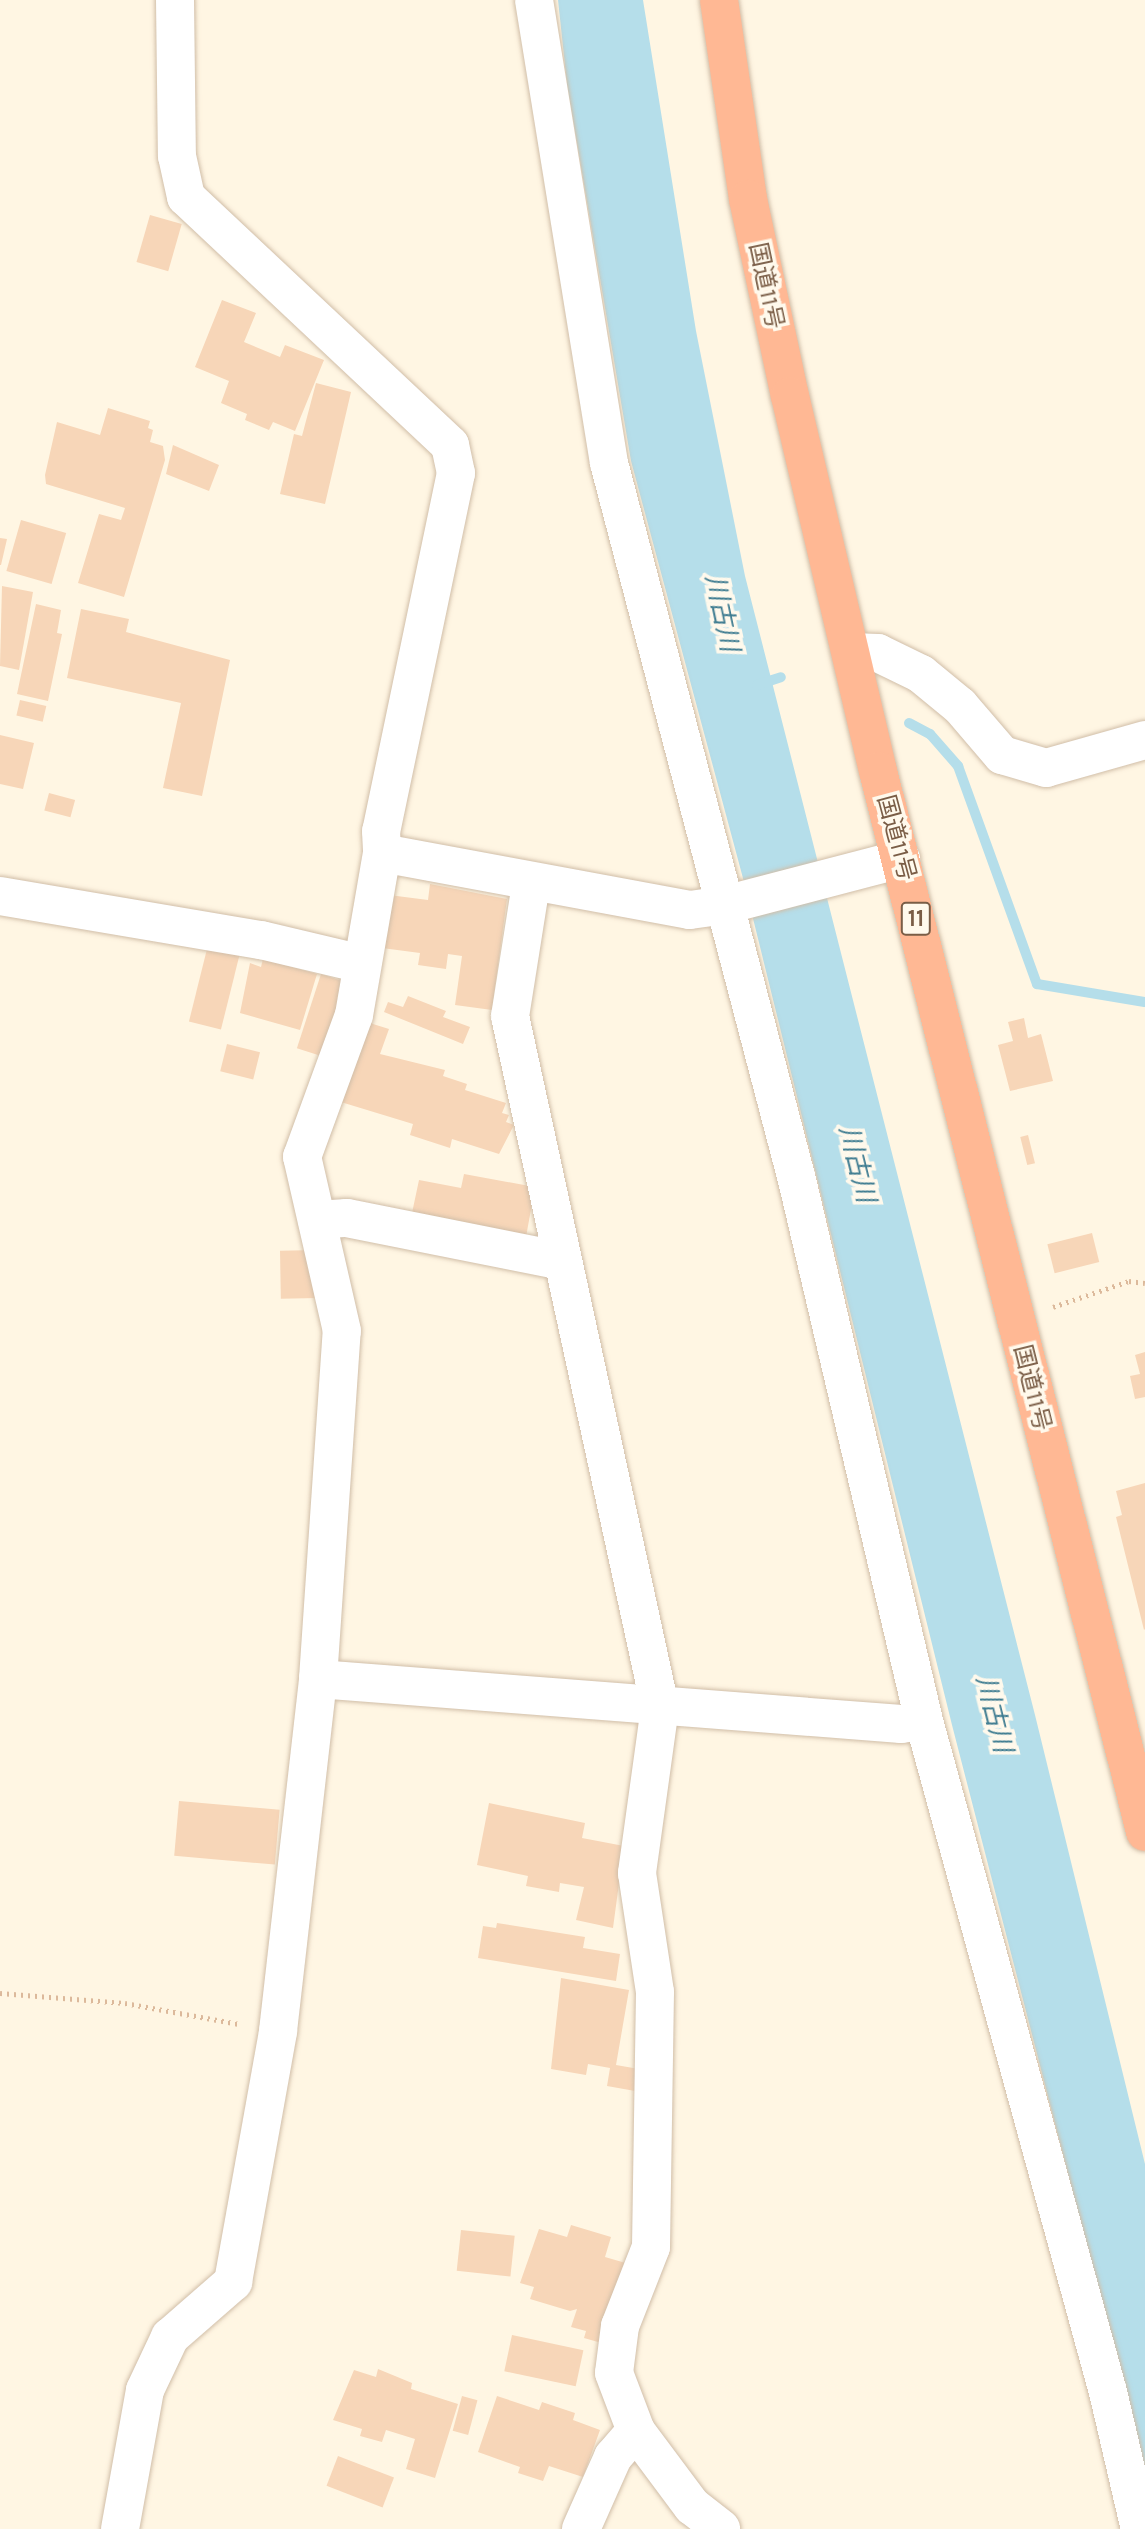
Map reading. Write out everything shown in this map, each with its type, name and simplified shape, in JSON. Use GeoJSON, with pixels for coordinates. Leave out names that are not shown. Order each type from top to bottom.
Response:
{"type":"FeatureCollection","features":[{"type":"Feature","properties":{"kind":"highway","name":"国道11号"},"geometry":{"type":"LineString","coordinates":[[719,0],[748,199],[851,652],[1014,1316],[1145,1832]]}},
{"type":"Feature","properties":{"kind":"street"},"geometry":{"type":"LineString","coordinates":[[120,2529],[145,2390],[170,2337],[233,2282],[278,2031],[317,1679],[342,1331],[302,1157],[354,1015],[382,853],[381,831],[456,473],[450,445],[186,197],[177,156],[175,0]]}},
{"type":"Feature","properties":{"kind":"street"},"geometry":{"type":"LineString","coordinates":[[534,0],[609,463],[731,903],[924,1721],[1108,2392],[1140,2529]]}},
{"type":"Feature","properties":{"kind":"street"},"geometry":{"type":"LineString","coordinates":[[851,652],[878,653],[921,674],[960,706],[1002,755],[1046,768],[1145,740]]}},
{"type":"Feature","properties":{"kind":"street"},"geometry":{"type":"LineString","coordinates":[[382,853],[531,884],[690,910],[731,903],[839,872],[901,859]]}},
{"type":"Feature","properties":{"kind":"street"},"geometry":{"type":"LineString","coordinates":[[531,884],[510,1016],[660,1707],[637,1873],[655,1992],[651,2247],[620,2326],[614,2373],[636,2431],[692,2506],[721,2529]]}},
{"type":"Feature","properties":{"kind":"street"},"geometry":{"type":"LineString","coordinates":[[0,896],[261,940],[362,964]]}},
{"type":"Feature","properties":{"kind":"street"},"geometry":{"type":"LineString","coordinates":[[317,1220],[347,1218],[562,1261]]}},
{"type":"Feature","properties":{"kind":"street"},"geometry":{"type":"LineString","coordinates":[[317,1679],[901,1724],[924,1721]]}},
{"type":"Feature","properties":{"kind":"street"},"geometry":{"type":"LineString","coordinates":[[580,2529],[613,2457],[636,2431]]}},
{"type":"Feature","properties":{"kind":"path"},"geometry":{"type":"LineString","coordinates":[[1014,1316],[1129,1281],[1145,1283]]}},
{"type":"Feature","properties":{"kind":"path"},"geometry":{"type":"LineString","coordinates":[[0,1993],[125,2003],[278,2031]]}},
{"type":"Feature","properties":{"kind":"water","name":"川古川"},"geometry":{"type":"Polygon","coordinates":[[[558,0],[643,0],[696,331],[745,576],[1035,1715],[1145,2164],[1145,2472],[952,1725],[744,882],[631,461],[567,84],[558,0]]]}},
{"type":"Feature","properties":{"kind":"building"},"geometry":{"type":"Polygon","coordinates":[[[150,215],[182,224],[168,271],[136,262],[150,215]]]}},
{"type":"Feature","properties":{"kind":"building"},"geometry":{"type":"Polygon","coordinates":[[[222,300],[256,313],[244,342],[280,357],[285,345],[324,360],[295,431],[273,422],[269,430],[245,420],[247,414],[221,403],[229,381],[195,367],[222,300]]]}},
{"type":"Feature","properties":{"kind":"building"},"geometry":{"type":"Polygon","coordinates":[[[316,383],[351,392],[325,504],[280,494],[294,434],[302,436],[316,383]]]}},
{"type":"Feature","properties":{"kind":"building"},"geometry":{"type":"Polygon","coordinates":[[[108,408],[150,421],[148,428],[153,430],[150,442],[163,446],[165,460],[124,597],[78,583],[99,514],[121,520],[125,508],[46,484],[45,475],[57,422],[100,435],[108,408]]]}},
{"type":"Feature","properties":{"kind":"building"},"geometry":{"type":"Polygon","coordinates":[[[173,445],[219,465],[209,491],[166,474],[173,445]]]}},
{"type":"Feature","properties":{"kind":"building"},"geometry":{"type":"Polygon","coordinates":[[[21,520],[66,533],[52,584],[6,571],[21,520]]]}},
{"type":"Feature","properties":{"kind":"building"},"geometry":{"type":"Polygon","coordinates":[[[0,538],[7,539],[1,565],[0,565],[0,538]]]}},
{"type":"Feature","properties":{"kind":"building"},"geometry":{"type":"Polygon","coordinates":[[[2,586],[33,592],[19,670],[0,666],[2,586]]]}},
{"type":"Feature","properties":{"kind":"building"},"geometry":{"type":"Polygon","coordinates":[[[36,604],[61,610],[57,633],[62,634],[48,701],[17,694],[36,604]]]}},
{"type":"Feature","properties":{"kind":"building"},"geometry":{"type":"Polygon","coordinates":[[[81,609],[129,619],[126,632],[230,660],[202,796],[163,788],[181,703],[67,678],[81,609]]]}},
{"type":"Feature","properties":{"kind":"building"},"geometry":{"type":"Polygon","coordinates":[[[20,700],[46,706],[43,722],[16,716],[20,700]]]}},
{"type":"Feature","properties":{"kind":"building"},"geometry":{"type":"Polygon","coordinates":[[[0,735],[34,743],[23,789],[0,784],[0,735]]]}},
{"type":"Feature","properties":{"kind":"building"},"geometry":{"type":"Polygon","coordinates":[[[49,793],[75,800],[70,817],[44,810],[49,793]]]}},
{"type":"Feature","properties":{"kind":"building"},"geometry":{"type":"Polygon","coordinates":[[[430,884],[507,899],[492,1010],[455,1005],[462,956],[448,954],[446,969],[418,965],[420,953],[382,948],[389,895],[428,900],[430,884]]]}},
{"type":"Feature","properties":{"kind":"building"},"geometry":{"type":"Polygon","coordinates":[[[209,941],[241,949],[221,1030],[189,1022],[209,941]]]}},
{"type":"Feature","properties":{"kind":"building"},"geometry":{"type":"Polygon","coordinates":[[[263,959],[317,974],[300,1030],[240,1013],[250,963],[261,967],[263,959]]]}},
{"type":"Feature","properties":{"kind":"building"},"geometry":{"type":"Polygon","coordinates":[[[321,974],[348,983],[324,1057],[297,1048],[321,974]]]}},
{"type":"Feature","properties":{"kind":"building"},"geometry":{"type":"Polygon","coordinates":[[[408,996],[446,1011],[443,1017],[470,1027],[463,1044],[384,1012],[388,1002],[403,1007],[408,996]]]}},
{"type":"Feature","properties":{"kind":"building"},"geometry":{"type":"Polygon","coordinates":[[[1024,1018],[1028,1038],[1041,1034],[1053,1081],[1010,1091],[998,1045],[1013,1041],[1008,1022],[1024,1018]]]}},
{"type":"Feature","properties":{"kind":"building"},"geometry":{"type":"Polygon","coordinates":[[[357,1019],[389,1029],[380,1054],[445,1070],[443,1076],[467,1084],[465,1090],[506,1103],[502,1113],[509,1115],[506,1122],[514,1125],[499,1154],[452,1139],[450,1148],[410,1135],[413,1124],[331,1099],[357,1019]]]}},
{"type":"Feature","properties":{"kind":"building"},"geometry":{"type":"Polygon","coordinates":[[[227,1044],[260,1052],[253,1079],[220,1071],[227,1044]]]}},
{"type":"Feature","properties":{"kind":"building"},"geometry":{"type":"Polygon","coordinates":[[[1028,1135],[1035,1163],[1027,1165],[1020,1137],[1028,1135]]]}},
{"type":"Feature","properties":{"kind":"building"},"geometry":{"type":"Polygon","coordinates":[[[464,1174],[535,1187],[526,1237],[412,1213],[419,1180],[461,1188],[464,1174]]]}},
{"type":"Feature","properties":{"kind":"building"},"geometry":{"type":"Polygon","coordinates":[[[1092,1233],[1099,1262],[1055,1273],[1047,1244],[1092,1233]]]}},
{"type":"Feature","properties":{"kind":"building"},"geometry":{"type":"Polygon","coordinates":[[[317,1250],[318,1298],[281,1299],[280,1251],[317,1250]]]}},
{"type":"Feature","properties":{"kind":"building"},"geometry":{"type":"Polygon","coordinates":[[[1145,1352],[1145,1397],[1135,1399],[1130,1376],[1140,1374],[1135,1355],[1145,1352]]]}},
{"type":"Feature","properties":{"kind":"building"},"geometry":{"type":"Polygon","coordinates":[[[1145,1483],[1144,1630],[1116,1517],[1122,1515],[1116,1491],[1145,1483]]]}},
{"type":"Feature","properties":{"kind":"building"},"geometry":{"type":"Polygon","coordinates":[[[179,1801],[280,1810],[275,1865],[174,1856],[179,1801]]]}},
{"type":"Feature","properties":{"kind":"building"},"geometry":{"type":"Polygon","coordinates":[[[489,1803],[585,1823],[582,1838],[624,1846],[613,1928],[576,1920],[584,1887],[560,1883],[559,1892],[526,1886],[528,1876],[477,1865],[489,1803]]]}},
{"type":"Feature","properties":{"kind":"building"},"geometry":{"type":"Polygon","coordinates":[[[497,1923],[585,1937],[583,1948],[620,1954],[616,1981],[478,1958],[483,1926],[496,1928],[497,1923]]]}},
{"type":"Feature","properties":{"kind":"building"},"geometry":{"type":"Polygon","coordinates":[[[561,1978],[629,1990],[616,2065],[639,2069],[635,2091],[607,2086],[610,2068],[588,2064],[586,2075],[551,2069],[561,1978]]]}},
{"type":"Feature","properties":{"kind":"building"},"geometry":{"type":"Polygon","coordinates":[[[571,2225],[611,2237],[605,2257],[629,2264],[605,2344],[584,2338],[586,2331],[571,2327],[577,2309],[570,2311],[530,2299],[534,2287],[520,2283],[539,2229],[567,2237],[571,2225]]]}},
{"type":"Feature","properties":{"kind":"building"},"geometry":{"type":"Polygon","coordinates":[[[461,2230],[515,2236],[510,2276],[457,2271],[461,2230]]]}},
{"type":"Feature","properties":{"kind":"building"},"geometry":{"type":"Polygon","coordinates":[[[512,2335],[583,2350],[576,2386],[504,2371],[512,2335]]]}},
{"type":"Feature","properties":{"kind":"building"},"geometry":{"type":"Polygon","coordinates":[[[378,2369],[412,2383],[411,2389],[458,2404],[435,2478],[406,2469],[415,2439],[386,2430],[382,2442],[360,2436],[362,2429],[333,2420],[354,2370],[376,2377],[378,2369]]]}},
{"type":"Feature","properties":{"kind":"building"},"geometry":{"type":"Polygon","coordinates":[[[462,2396],[477,2400],[468,2435],[453,2431],[462,2396]]]}},
{"type":"Feature","properties":{"kind":"building"},"geometry":{"type":"Polygon","coordinates":[[[497,2396],[539,2410],[542,2402],[575,2413],[573,2420],[600,2430],[583,2477],[549,2466],[543,2481],[518,2473],[520,2467],[478,2452],[497,2396]]]}},
{"type":"Feature","properties":{"kind":"building"},"geometry":{"type":"Polygon","coordinates":[[[338,2456],[394,2478],[383,2507],[327,2486],[338,2456]]]}},
{"type":"Feature","properties":{"kind":"waterway"},"geometry":{"type":"LineString","coordinates":[[757,685],[781,677]]}},
{"type":"Feature","properties":{"kind":"waterway"},"geometry":{"type":"LineString","coordinates":[[909,723],[930,734],[958,766],[1037,984],[1145,1002]]}}]}
